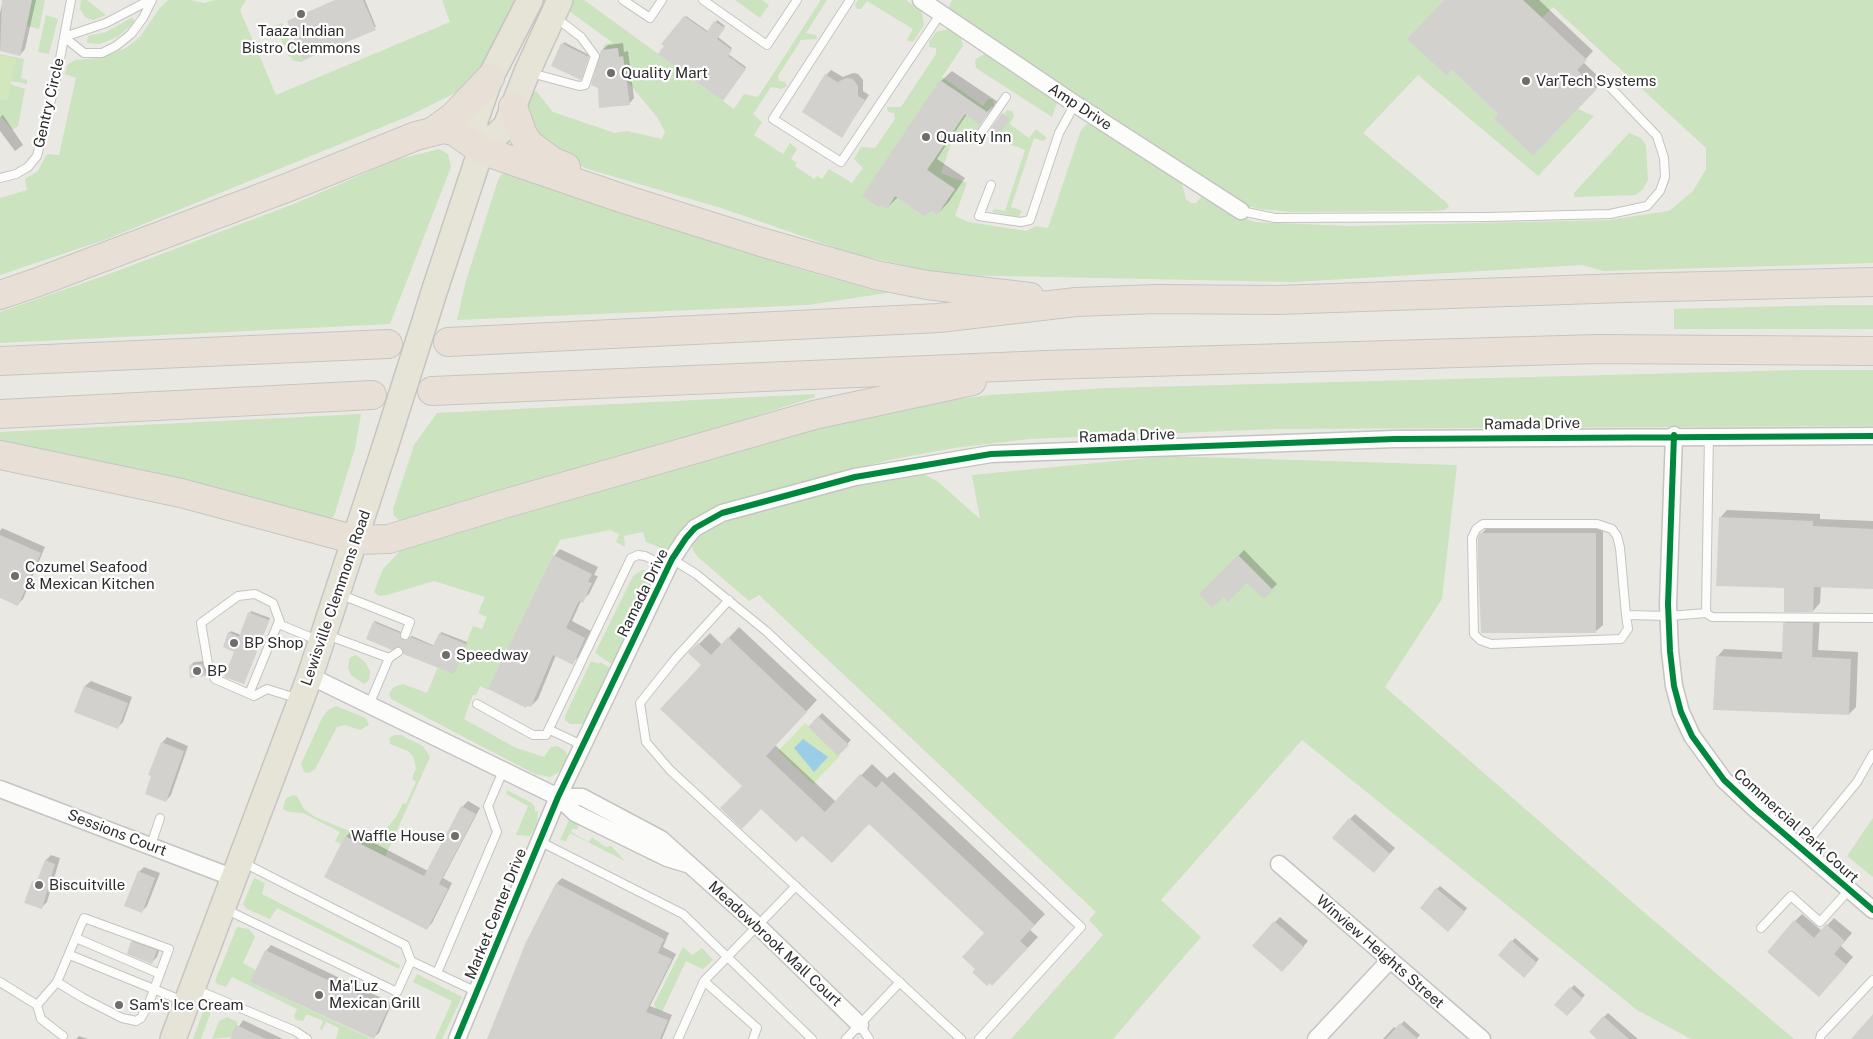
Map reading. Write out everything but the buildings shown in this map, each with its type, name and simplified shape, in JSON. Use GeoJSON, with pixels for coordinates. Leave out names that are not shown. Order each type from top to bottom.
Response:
{"type":"FeatureCollection","features":[{"type":"Feature","properties":{"kind":"highway"},"geometry":{"type":"LineString","coordinates":[[432,132],[453,117],[490,78]]}},
{"type":"Feature","properties":{"kind":"highway"},"geometry":{"type":"LineString","coordinates":[[513,107],[523,135],[539,153],[584,175],[624,199]]}},
{"type":"Feature","properties":{"kind":"highway"},"geometry":{"type":"LineString","coordinates":[[0,295],[47,279],[443,129],[454,132],[481,150],[624,199],[876,275],[927,285],[1076,302]]}},
{"type":"Feature","properties":{"kind":"highway"},"geometry":{"type":"LineString","coordinates":[[448,342],[939,318],[1076,302],[1276,300],[1624,288],[1873,282]]}},
{"type":"Feature","properties":{"kind":"highway"},"geometry":{"type":"LineString","coordinates":[[0,361],[388,344]]}},
{"type":"Feature","properties":{"kind":"highway"},"geometry":{"type":"LineString","coordinates":[[432,391],[1046,366],[1597,349],[1873,351]]}},
{"type":"Feature","properties":{"kind":"highway"},"geometry":{"type":"LineString","coordinates":[[0,455],[181,493],[356,540],[389,539],[500,505],[814,415],[1046,366]]}},
{"type":"Feature","properties":{"kind":"highway"},"geometry":{"type":"LineString","coordinates":[[0,414],[372,395]]}},
{"type":"Feature","properties":{"kind":"main road"},"geometry":{"type":"LineString","coordinates":[[481,150],[474,124],[490,78],[530,0]]}},
{"type":"Feature","properties":{"kind":"main road","name":"Lewisville Clemmons Road"},"geometry":{"type":"LineString","coordinates":[[174,1039],[310,676],[356,540],[481,150],[506,126],[527,72],[556,7]]}},
{"type":"Feature","properties":{"kind":"street","name":"Amp Drive"},"geometry":{"type":"LineString","coordinates":[[925,1],[1075,104],[1241,211]]}},
{"type":"Feature","properties":{"kind":"street","name":"Ramada Drive"},"geometry":{"type":"LineString","coordinates":[[558,797],[670,563],[686,538],[696,528],[722,513],[855,477],[991,454],[1394,439],[1674,435],[1873,436]]}},
{"type":"Feature","properties":{"kind":"street","name":"Commercial Park Court"},"geometry":{"type":"LineString","coordinates":[[1674,435],[1669,616],[1674,686],[1681,712],[1692,736],[1724,780],[1801,850],[1873,910]]}},
{"type":"Feature","properties":{"kind":"street"},"geometry":{"type":"LineString","coordinates":[[310,676],[558,797]]}},
{"type":"Feature","properties":{"kind":"street","name":"Sessions Court"},"geometry":{"type":"LineString","coordinates":[[0,789],[151,845],[237,870]]}},
{"type":"Feature","properties":{"kind":"street","name":"Market Center Drive"},"geometry":{"type":"LineString","coordinates":[[457,1039],[558,797]]}},
{"type":"Feature","properties":{"kind":"street","name":"Meadowbrook Mall Court"},"geometry":{"type":"LineString","coordinates":[[558,797],[582,797],[661,839],[758,926],[860,1024]]}},
{"type":"Feature","properties":{"kind":"street","name":"Winview Heights Street"},"geometry":{"type":"LineString","coordinates":[[1279,864],[1482,1039]]}},
{"type":"Feature","properties":{"kind":"street"},"geometry":{"type":"LineString","coordinates":[[1316,1039],[1390,960]]}},
{"type":"Feature","properties":{"kind":"lane","name":"Gentry Circle"},"geometry":{"type":"LineString","coordinates":[[0,178],[16,174],[28,167],[36,156],[71,0]]}},
{"type":"Feature","properties":{"kind":"lane","name":"Gentry Circle"},"geometry":{"type":"LineString","coordinates":[[64,37],[84,53],[102,52],[116,46],[131,34],[143,18],[151,0]]}},
{"type":"Feature","properties":{"kind":"lane","name":"Gentry Circle"},"geometry":{"type":"LineString","coordinates":[[64,37],[106,24],[151,0]]}},
{"type":"Feature","properties":{"kind":"lane"},"geometry":{"type":"LineString","coordinates":[[623,0],[650,18],[662,0]]}},
{"type":"Feature","properties":{"kind":"lane"},"geometry":{"type":"LineString","coordinates":[[703,0],[767,45],[797,0]]}},
{"type":"Feature","properties":{"kind":"lane"},"geometry":{"type":"LineString","coordinates":[[850,0],[773,119],[841,162],[941,13]]}},
{"type":"Feature","properties":{"kind":"lane"},"geometry":{"type":"LineString","coordinates":[[527,72],[579,86],[585,85],[595,56],[592,49],[556,7]]}},
{"type":"Feature","properties":{"kind":"lane"},"geometry":{"type":"LineString","coordinates":[[1241,211],[1275,218],[1479,217],[1610,214],[1647,206],[1660,191],[1665,177],[1664,158],[1657,136],[1610,87]]}},
{"type":"Feature","properties":{"kind":"lane"},"geometry":{"type":"LineString","coordinates":[[977,139],[1006,97]]}},
{"type":"Feature","properties":{"kind":"lane"},"geometry":{"type":"LineString","coordinates":[[991,185],[979,216],[1021,222],[1030,220],[1058,133],[1075,104]]}},
{"type":"Feature","properties":{"kind":"lane"},"geometry":{"type":"LineString","coordinates":[[1709,435],[1706,610],[1712,617],[1873,618]]}},
{"type":"Feature","properties":{"kind":"lane"},"geometry":{"type":"LineString","coordinates":[[1483,524],[1596,524],[1612,529],[1617,536],[1620,548],[1626,615],[1628,629],[1621,639],[1491,644],[1480,640],[1474,634],[1472,538],[1476,529],[1483,524]]}},
{"type":"Feature","properties":{"kind":"lane"},"geometry":{"type":"LineString","coordinates":[[477,704],[533,735],[546,735],[631,558],[638,555],[645,556],[670,563],[696,574],[773,637],[1081,927],[978,1039]]}},
{"type":"Feature","properties":{"kind":"lane"},"geometry":{"type":"LineString","coordinates":[[301,700],[267,689],[254,696],[214,679],[208,664],[201,623],[238,596],[255,594],[273,603],[281,625],[388,658]]}},
{"type":"Feature","properties":{"kind":"lane"},"geometry":{"type":"LineString","coordinates":[[337,594],[410,622],[405,635]]}},
{"type":"Feature","properties":{"kind":"lane"},"geometry":{"type":"LineString","coordinates":[[729,600],[675,659],[640,703],[646,742],[670,770],[961,1039]]}},
{"type":"Feature","properties":{"kind":"lane"},"geometry":{"type":"LineString","coordinates":[[1626,615],[1669,616],[1706,610]]}},
{"type":"Feature","properties":{"kind":"lane"},"geometry":{"type":"LineString","coordinates":[[249,694],[279,621]]}},
{"type":"Feature","properties":{"kind":"lane"},"geometry":{"type":"LineString","coordinates":[[369,705],[388,658],[398,652]]}},
{"type":"Feature","properties":{"kind":"lane"},"geometry":{"type":"LineString","coordinates":[[550,730],[584,746]]}},
{"type":"Feature","properties":{"kind":"lane"},"geometry":{"type":"LineString","coordinates":[[1801,850],[1857,782],[1873,754]]}},
{"type":"Feature","properties":{"kind":"lane"},"geometry":{"type":"LineString","coordinates":[[438,973],[496,832],[488,806],[503,771]]}},
{"type":"Feature","properties":{"kind":"lane"},"geometry":{"type":"LineString","coordinates":[[151,845],[160,818]]}},
{"type":"Feature","properties":{"kind":"lane"},"geometry":{"type":"LineString","coordinates":[[539,841],[683,914],[812,1039]]}},
{"type":"Feature","properties":{"kind":"lane"},"geometry":{"type":"LineString","coordinates":[[223,908],[397,992],[411,961],[405,944],[237,870]]}},
{"type":"Feature","properties":{"kind":"lane"},"geometry":{"type":"LineString","coordinates":[[678,1039],[704,981],[796,886]]}},
{"type":"Feature","properties":{"kind":"lane"},"geometry":{"type":"LineString","coordinates":[[1761,928],[1791,896],[1820,922],[1848,890]]}},
{"type":"Feature","properties":{"kind":"lane"},"geometry":{"type":"LineString","coordinates":[[37,1005],[57,982],[84,918],[169,948],[154,990],[141,1018],[136,1021],[122,1018],[57,982]]}},
{"type":"Feature","properties":{"kind":"lane"},"geometry":{"type":"LineString","coordinates":[[76,938],[160,974]]}},
{"type":"Feature","properties":{"kind":"lane"},"geometry":{"type":"LineString","coordinates":[[70,955],[154,990],[190,995],[295,1031],[307,1039]]}},
{"type":"Feature","properties":{"kind":"lane"},"geometry":{"type":"LineString","coordinates":[[411,961],[477,992]]}},
{"type":"Feature","properties":{"kind":"lane"},"geometry":{"type":"LineString","coordinates":[[704,981],[757,1028],[753,1039]]}},
{"type":"Feature","properties":{"kind":"lane"},"geometry":{"type":"LineString","coordinates":[[1820,1039],[1821,1035],[1873,981]]}},
{"type":"Feature","properties":{"kind":"lane"},"geometry":{"type":"LineString","coordinates":[[0,982],[37,1005],[41,1019],[63,1036]]}},
{"type":"Feature","properties":{"kind":"lane"},"geometry":{"type":"LineString","coordinates":[[846,1039],[900,982]]}},
{"type":"Feature","properties":{"kind":"lane"},"geometry":{"type":"LineString","coordinates":[[860,1024],[869,1039]]}},
{"type":"Feature","properties":{"kind":"green space"},"geometry":{"type":"Polygon","coordinates":[[[32,0],[45,0],[39,29],[27,26],[32,0]]]}},
{"type":"Feature","properties":{"kind":"green space"},"geometry":{"type":"Polygon","coordinates":[[[81,0],[87,0],[106,15],[94,20],[86,18],[80,9],[81,0]]]}},
{"type":"Feature","properties":{"kind":"green space"},"geometry":{"type":"Polygon","coordinates":[[[168,0],[190,0],[204,3],[216,0],[246,0],[240,10],[276,95],[450,22],[442,0],[517,0],[474,79],[455,93],[409,116],[107,239],[0,275],[0,198],[27,190],[25,179],[38,171],[47,154],[59,155],[76,78],[65,74],[67,65],[75,60],[100,58],[126,48],[140,37],[159,9],[168,0]]]}},
{"type":"Feature","properties":{"kind":"green space"},"geometry":{"type":"Polygon","coordinates":[[[574,0],[584,0],[734,109],[744,94],[758,97],[821,0],[827,0],[806,33],[816,35],[817,39],[801,40],[778,76],[779,81],[785,82],[787,86],[782,89],[771,87],[753,114],[762,122],[754,135],[783,154],[790,143],[797,149],[791,159],[797,163],[795,166],[814,179],[817,176],[822,179],[829,169],[852,183],[863,168],[854,159],[861,147],[875,148],[895,119],[894,113],[888,112],[887,107],[901,107],[936,54],[936,48],[929,47],[929,42],[936,32],[949,29],[961,37],[963,46],[942,77],[983,106],[988,99],[993,99],[994,108],[992,106],[987,112],[941,81],[881,205],[887,209],[895,196],[925,217],[930,210],[937,215],[955,189],[918,163],[932,162],[966,112],[983,127],[971,136],[955,132],[941,173],[967,183],[955,216],[968,222],[1026,231],[1036,226],[1048,228],[1081,130],[1087,124],[1097,127],[1182,184],[1186,199],[1191,203],[1196,203],[1203,195],[1233,214],[1255,222],[1349,226],[1609,220],[1669,211],[1693,191],[1706,169],[1706,148],[1553,7],[1542,18],[1523,0],[1873,0],[1873,263],[1603,271],[1583,265],[1294,282],[954,275],[933,272],[851,253],[721,208],[588,169],[551,153],[526,117],[532,93],[536,91],[553,112],[615,133],[627,131],[662,139],[665,132],[657,117],[627,81],[623,56],[619,57],[617,48],[603,50],[605,44],[613,43],[569,11],[574,0]]]}},
{"type":"Feature","properties":{"kind":"green space"},"geometry":{"type":"Polygon","coordinates":[[[735,0],[762,0],[769,5],[760,18],[735,0]]]}},
{"type":"Feature","properties":{"kind":"green space"},"geometry":{"type":"Polygon","coordinates":[[[858,0],[906,0],[922,12],[924,25],[913,42],[908,41],[907,39],[913,29],[867,1],[861,9],[857,9],[855,5],[858,0]]]}},
{"type":"Feature","properties":{"kind":"green space"},"geometry":{"type":"Polygon","coordinates":[[[952,0],[1444,0],[1408,39],[1447,76],[1452,70],[1498,114],[1494,119],[1533,156],[1578,109],[1594,116],[1538,176],[1418,75],[1363,133],[1447,203],[1449,207],[1444,210],[1431,211],[1291,212],[1259,209],[1241,204],[948,9],[952,0]]]}},
{"type":"Feature","properties":{"kind":"green space"},"geometry":{"type":"Polygon","coordinates":[[[46,15],[58,19],[49,54],[38,52],[46,15]]]}},
{"type":"Feature","properties":{"kind":"green space"},"geometry":{"type":"Polygon","coordinates":[[[131,18],[134,19],[134,23],[117,37],[100,44],[87,43],[88,36],[106,32],[131,18]]]}},
{"type":"Feature","properties":{"kind":"green space"},"geometry":{"type":"Polygon","coordinates":[[[282,23],[290,43],[295,42],[303,60],[313,57],[301,62],[294,61],[288,55],[275,26],[282,23]]]}},
{"type":"Feature","properties":{"kind":"green space"},"geometry":{"type":"Polygon","coordinates":[[[0,54],[24,59],[21,78],[27,80],[27,84],[11,81],[15,59],[0,56],[0,54]]]}},
{"type":"Feature","properties":{"kind":"green space"},"geometry":{"type":"Polygon","coordinates":[[[985,54],[1052,98],[1057,103],[1052,117],[976,68],[975,61],[985,54]]]}},
{"type":"Feature","properties":{"kind":"green space"},"geometry":{"type":"Polygon","coordinates":[[[0,56],[16,59],[7,100],[0,99],[0,56]]]}},
{"type":"Feature","properties":{"kind":"green space"},"geometry":{"type":"Polygon","coordinates":[[[10,84],[25,89],[18,126],[12,130],[0,115],[0,99],[7,100],[10,84]]]}},
{"type":"Feature","properties":{"kind":"green space"},"geometry":{"type":"Polygon","coordinates":[[[1007,110],[1012,111],[1014,116],[1010,124],[1029,138],[1036,129],[1047,138],[1043,141],[1034,138],[1011,207],[1022,212],[1018,217],[992,212],[994,209],[1005,211],[1025,150],[990,137],[1007,110]]]}},
{"type":"Feature","properties":{"kind":"green space"},"geometry":{"type":"Polygon","coordinates":[[[1629,133],[1641,138],[1646,145],[1648,180],[1643,189],[1636,195],[1574,197],[1574,193],[1629,133]]]}},
{"type":"Feature","properties":{"kind":"green space"},"geometry":{"type":"Polygon","coordinates":[[[439,149],[448,154],[451,167],[390,324],[0,343],[0,312],[109,274],[296,203],[396,160],[439,149]]]}},
{"type":"Feature","properties":{"kind":"green space"},"geometry":{"type":"Polygon","coordinates":[[[507,173],[540,181],[792,267],[873,290],[894,292],[808,305],[457,320],[465,284],[498,180],[502,174],[507,173]]]}},
{"type":"Feature","properties":{"kind":"green space"},"geometry":{"type":"Polygon","coordinates":[[[1873,305],[1873,329],[1674,329],[1674,309],[1873,305]]]}},
{"type":"Feature","properties":{"kind":"green space"},"geometry":{"type":"Polygon","coordinates":[[[1799,370],[1873,370],[1873,426],[1275,429],[1029,439],[954,448],[894,459],[824,476],[713,509],[689,524],[668,551],[646,542],[643,532],[624,536],[625,547],[616,542],[619,534],[610,530],[560,540],[488,690],[480,686],[476,695],[473,695],[464,719],[514,747],[544,757],[551,747],[557,746],[564,750],[570,758],[563,770],[550,777],[535,774],[391,699],[389,693],[394,687],[403,684],[427,693],[438,667],[454,673],[473,626],[482,629],[487,617],[478,613],[485,597],[434,581],[387,595],[379,596],[374,592],[383,569],[404,547],[815,424],[924,404],[989,395],[1107,388],[1799,370]]]}},
{"type":"Feature","properties":{"kind":"green space"},"geometry":{"type":"Polygon","coordinates":[[[815,394],[815,397],[587,470],[400,521],[394,516],[393,509],[414,445],[437,413],[815,394]]]}},
{"type":"Feature","properties":{"kind":"green space"},"geometry":{"type":"Polygon","coordinates":[[[361,414],[355,448],[334,516],[330,519],[0,446],[0,432],[361,414]]]}},
{"type":"Feature","properties":{"kind":"green space"},"geometry":{"type":"Polygon","coordinates":[[[1168,456],[1457,465],[1442,599],[1385,687],[1646,914],[1794,1039],[1691,1039],[1637,1010],[1302,740],[1161,900],[1201,937],[1113,1039],[1011,1039],[1103,935],[1089,920],[1096,912],[759,595],[749,601],[699,558],[693,551],[692,544],[703,532],[744,514],[817,492],[919,472],[937,481],[980,519],[972,475],[1168,456]]]}},
{"type":"Feature","properties":{"kind":"green space"},"geometry":{"type":"Polygon","coordinates":[[[642,570],[646,570],[653,576],[615,663],[610,663],[595,653],[633,576],[642,570]]]}},
{"type":"Feature","properties":{"kind":"green space"},"geometry":{"type":"Polygon","coordinates":[[[356,655],[365,662],[370,671],[369,680],[364,684],[351,675],[348,668],[350,657],[356,655]]]}},
{"type":"Feature","properties":{"kind":"green space"},"geometry":{"type":"Polygon","coordinates":[[[591,661],[599,664],[600,662],[612,669],[584,724],[570,724],[565,720],[565,716],[591,661]]]}},
{"type":"Feature","properties":{"kind":"green space"},"geometry":{"type":"Polygon","coordinates":[[[336,706],[366,718],[369,725],[360,730],[345,725],[337,727],[315,769],[309,773],[304,772],[301,764],[322,718],[328,710],[336,706]]]}},
{"type":"Feature","properties":{"kind":"green space"},"geometry":{"type":"Polygon","coordinates":[[[805,723],[840,756],[813,784],[778,751],[805,723]]]}},
{"type":"Feature","properties":{"kind":"green space"},"geometry":{"type":"Polygon","coordinates":[[[394,735],[401,735],[423,746],[430,757],[385,857],[345,836],[341,844],[335,841],[340,832],[303,813],[289,812],[283,809],[286,798],[294,795],[297,796],[304,809],[315,817],[362,836],[378,838],[396,817],[403,803],[406,804],[416,782],[412,779],[416,768],[413,756],[408,751],[390,744],[389,738],[394,735]]]}},
{"type":"Feature","properties":{"kind":"green space"},"geometry":{"type":"Polygon","coordinates":[[[507,790],[532,803],[535,811],[538,811],[537,824],[530,836],[516,835],[528,806],[506,794],[507,790]]]}},
{"type":"Feature","properties":{"kind":"green space"},"geometry":{"type":"Polygon","coordinates":[[[570,818],[580,823],[577,829],[572,829],[571,832],[589,842],[592,837],[605,847],[611,846],[625,861],[570,833],[566,841],[560,840],[570,818]]]}},
{"type":"Feature","properties":{"kind":"green space"},"geometry":{"type":"Polygon","coordinates":[[[1873,818],[1873,877],[1847,856],[1873,818]]]}},
{"type":"Feature","properties":{"kind":"green space"},"geometry":{"type":"Polygon","coordinates":[[[254,878],[265,883],[262,894],[400,965],[399,969],[277,908],[270,919],[247,909],[243,904],[254,878]]]}},
{"type":"Feature","properties":{"kind":"green space"},"geometry":{"type":"Polygon","coordinates":[[[237,927],[249,929],[255,937],[243,963],[256,970],[250,982],[372,1039],[336,1039],[339,1028],[326,1022],[322,1030],[320,1029],[323,1021],[309,1015],[306,1015],[303,1021],[296,1020],[294,1016],[297,1009],[232,977],[226,987],[217,984],[215,981],[237,927]]]}},
{"type":"Feature","properties":{"kind":"green space"},"geometry":{"type":"Polygon","coordinates":[[[683,947],[692,955],[702,948],[713,960],[703,969],[686,961],[662,1012],[656,1009],[654,1004],[683,947]]]}},
{"type":"Feature","properties":{"kind":"green space"},"geometry":{"type":"Polygon","coordinates":[[[417,974],[462,997],[442,1039],[435,1039],[452,1001],[413,982],[417,974]]]}},
{"type":"Feature","properties":{"kind":"green space"},"geometry":{"type":"Polygon","coordinates":[[[208,1004],[212,1009],[201,1039],[193,1039],[205,1006],[208,1004]]]}},
{"type":"Feature","properties":{"kind":"green space"},"geometry":{"type":"Polygon","coordinates":[[[227,1017],[238,1022],[231,1037],[212,1039],[219,1021],[227,1017]]]}},
{"type":"Feature","properties":{"kind":"water"},"geometry":{"type":"Polygon","coordinates":[[[803,739],[828,757],[814,772],[794,748],[803,739]]]}},
{"type":"Feature","properties":{"kind":"cycle path"},"geometry":{"type":"LineString","coordinates":[[1674,435],[1668,604],[1674,686],[1681,712],[1692,736],[1724,780],[1873,910]]}},
{"type":"Feature","properties":{"kind":"cycle path"},"geometry":{"type":"LineString","coordinates":[[457,1039],[558,797],[672,559],[695,528],[722,513],[855,477],[991,454],[1394,439],[1873,436]]}},
{"type":"Feature","properties":{"kind":"place","name":"Taaza Indian Bistro Clemmons"},"geometry":{"type":"Point","coordinates":[301,14]}},
{"type":"Feature","properties":{"kind":"place","name":"Quality Mart"},"geometry":{"type":"Point","coordinates":[611,73]}},
{"type":"Feature","properties":{"kind":"place","name":"VarTech Systems"},"geometry":{"type":"Point","coordinates":[1526,81]}},
{"type":"Feature","properties":{"kind":"place","name":"Quality Inn"},"geometry":{"type":"Point","coordinates":[926,137]}},
{"type":"Feature","properties":{"kind":"place","name":"Cozumel Seafood & Mexican Kitchen"},"geometry":{"type":"Point","coordinates":[15,576]}},
{"type":"Feature","properties":{"kind":"place","name":"BP Shop"},"geometry":{"type":"Point","coordinates":[234,643]}},
{"type":"Feature","properties":{"kind":"place","name":"Speedway"},"geometry":{"type":"Point","coordinates":[446,655]}},
{"type":"Feature","properties":{"kind":"place","name":"BP"},"geometry":{"type":"Point","coordinates":[197,671]}},
{"type":"Feature","properties":{"kind":"place","name":"Waffle House"},"geometry":{"type":"Point","coordinates":[455,836]}},
{"type":"Feature","properties":{"kind":"place","name":"Biscuitville"},"geometry":{"type":"Point","coordinates":[39,885]}},
{"type":"Feature","properties":{"kind":"place","name":"Ma'Luz Mexican Grill"},"geometry":{"type":"Point","coordinates":[319,995]}},
{"type":"Feature","properties":{"kind":"place","name":"Sam's Ice Cream"},"geometry":{"type":"Point","coordinates":[119,1005]}}]}
